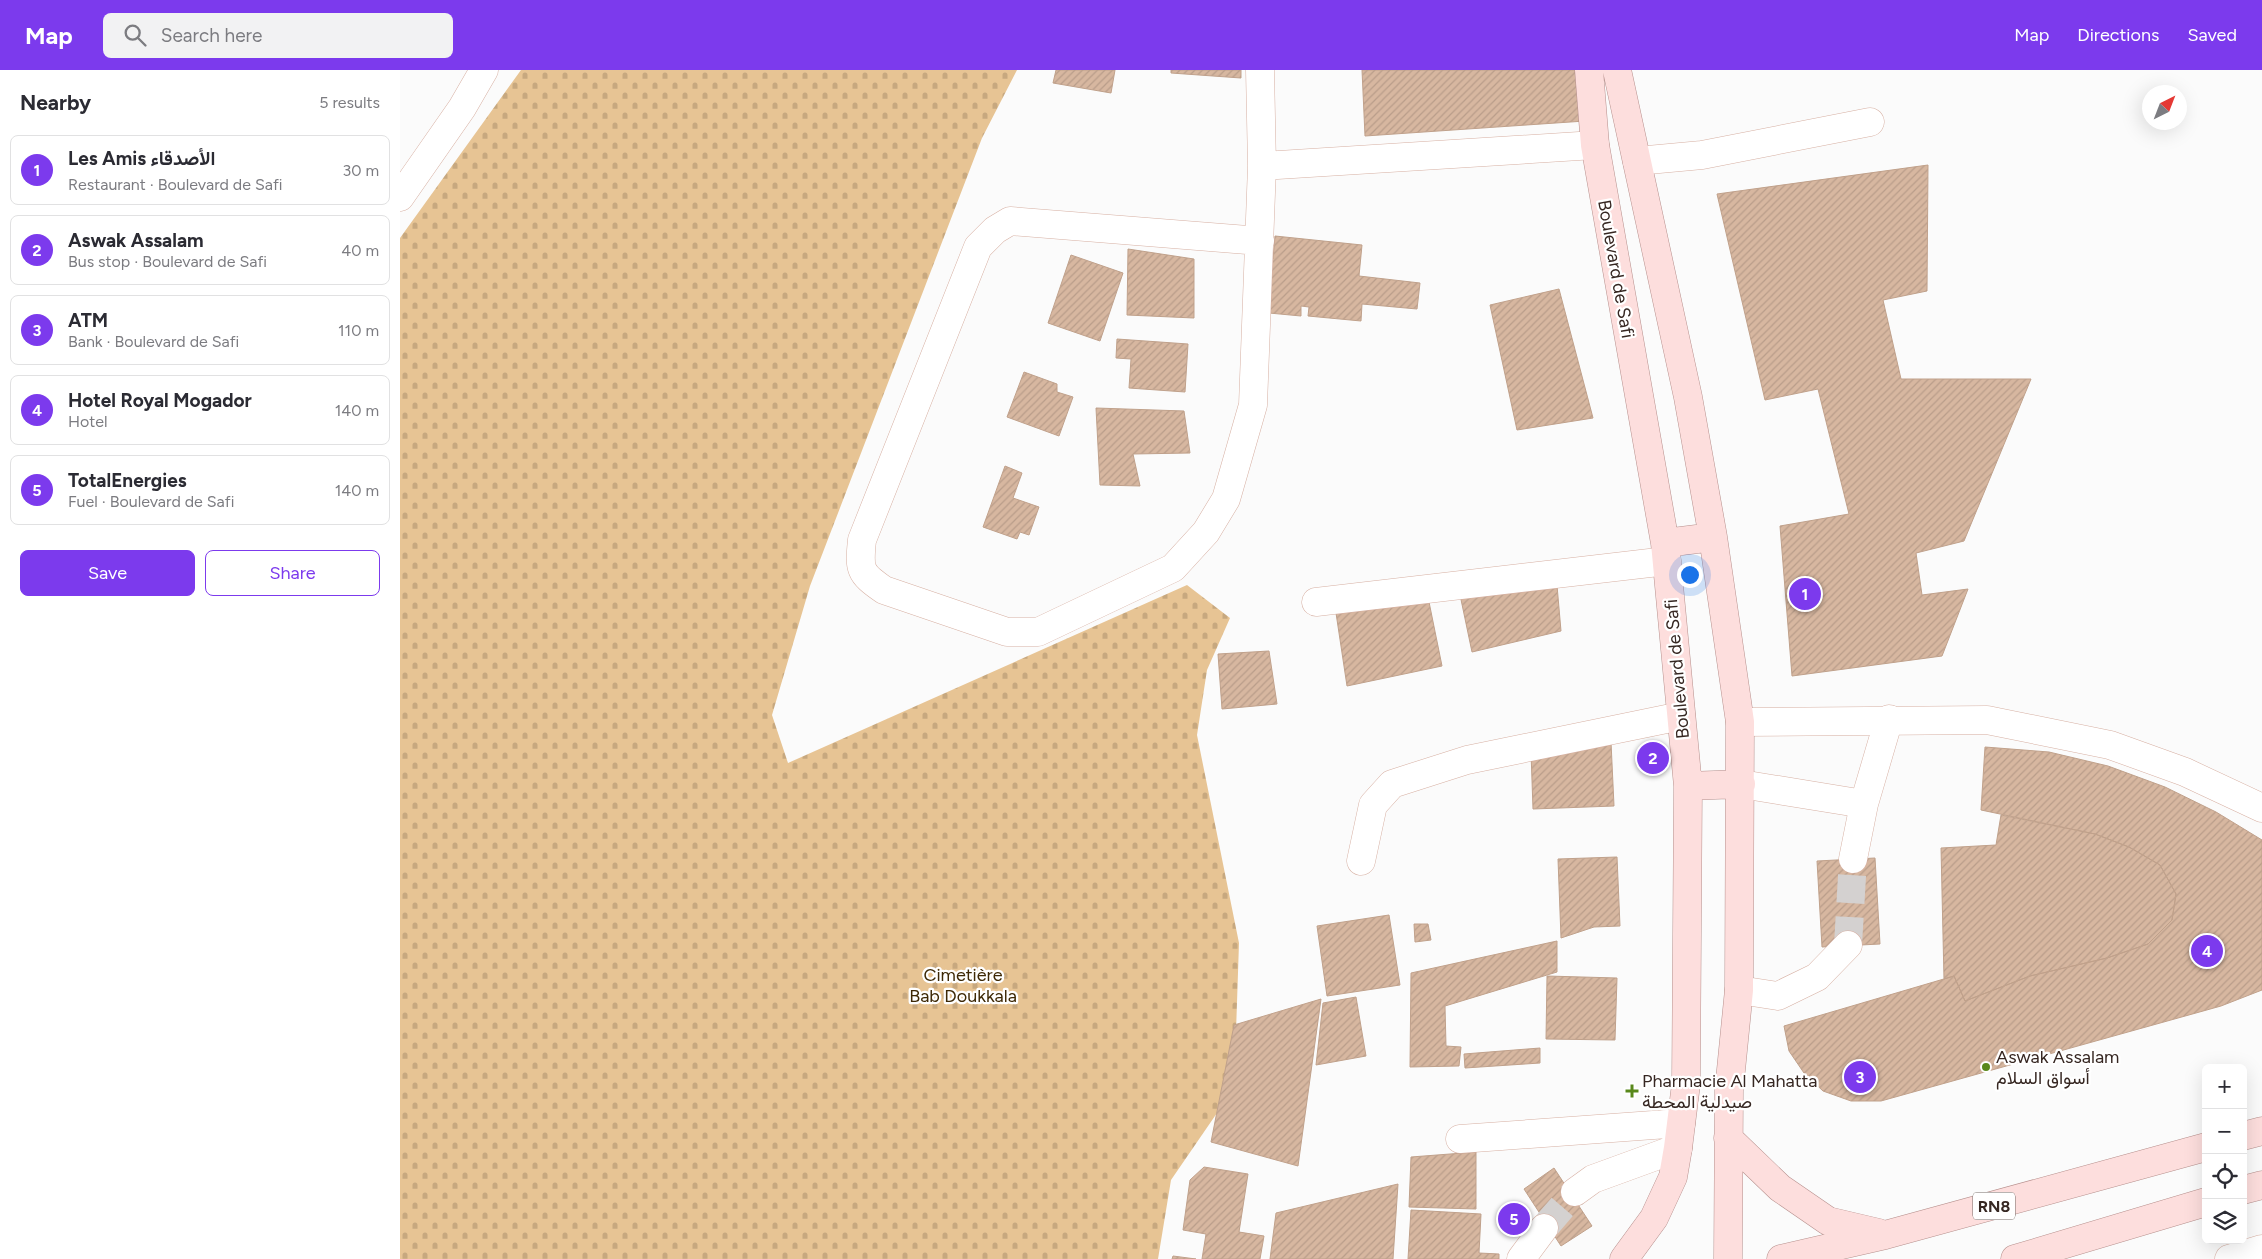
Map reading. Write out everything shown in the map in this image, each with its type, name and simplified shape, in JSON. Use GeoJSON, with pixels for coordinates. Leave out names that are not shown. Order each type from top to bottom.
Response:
{"type":"FeatureCollection","features":[{"type":"Feature","properties":{"kind":"main road","name":"Boulevard de Safi"},"geometry":{"type":"LineString","coordinates":[[1589,70],[1595,145],[1666,552],[1688,786],[1686,1084],[1680,1135],[1672,1177],[1654,1218],[1624,1259]]}},
{"type":"Feature","properties":{"kind":"main road"},"geometry":{"type":"LineString","coordinates":[[1614,70],[1637,161],[1673,321],[1713,537],[1740,722],[1739,990],[1729,1090],[1728,1259]]}},
{"type":"Feature","properties":{"kind":"main road"},"geometry":{"type":"LineString","coordinates":[[1666,552],[1713,537]]}},
{"type":"Feature","properties":{"kind":"main road"},"geometry":{"type":"LineString","coordinates":[[1688,786],[1741,784]]}},
{"type":"Feature","properties":{"kind":"main road"},"geometry":{"type":"LineString","coordinates":[[2247,1135],[2262,1131]]}},
{"type":"Feature","properties":{"kind":"main road"},"geometry":{"type":"LineString","coordinates":[[1728,1138],[1780,1188],[1828,1221],[1885,1235]]}},
{"type":"Feature","properties":{"kind":"main road","name":"RN8"},"geometry":{"type":"LineString","coordinates":[[1780,1259],[1885,1235],[2202,1148]]}},
{"type":"Feature","properties":{"kind":"main road"},"geometry":{"type":"LineString","coordinates":[[2247,1189],[2262,1185]]}},
{"type":"Feature","properties":{"kind":"main road"},"geometry":{"type":"LineString","coordinates":[[2015,1259],[2202,1203]]}},
{"type":"Feature","properties":{"kind":"street"},"geometry":{"type":"LineString","coordinates":[[400,197],[462,108],[484,70]]}},
{"type":"Feature","properties":{"kind":"street"},"geometry":{"type":"LineString","coordinates":[[1260,70],[1262,166],[1260,241],[1253,405],[1226,499],[1206,532],[1173,568],[1038,632],[1007,632],[884,590],[868,579],[860,565],[862,540],[978,247],[995,230],[1010,221],[1260,241]]}},
{"type":"Feature","properties":{"kind":"street"},"geometry":{"type":"LineString","coordinates":[[1637,161],[1702,155],[1870,122]]}},
{"type":"Feature","properties":{"kind":"street"},"geometry":{"type":"LineString","coordinates":[[1262,166],[1595,145]]}},
{"type":"Feature","properties":{"kind":"street"},"geometry":{"type":"LineString","coordinates":[[1316,602],[1666,552]]}},
{"type":"Feature","properties":{"kind":"street"},"geometry":{"type":"LineString","coordinates":[[1361,861],[1372,805],[1392,784],[1467,760],[1681,716]]}},
{"type":"Feature","properties":{"kind":"street"},"geometry":{"type":"LineString","coordinates":[[1740,722],[1889,719],[1987,720],[2110,745],[2185,772],[2262,808]]}},
{"type":"Feature","properties":{"kind":"street"},"geometry":{"type":"LineString","coordinates":[[1853,859],[1864,804],[1889,719]]}},
{"type":"Feature","properties":{"kind":"street"},"geometry":{"type":"LineString","coordinates":[[1741,784],[1864,804]]}},
{"type":"Feature","properties":{"kind":"street"},"geometry":{"type":"LineString","coordinates":[[1739,990],[1778,996],[1817,976],[1848,945]]}},
{"type":"Feature","properties":{"kind":"street"},"geometry":{"type":"LineString","coordinates":[[1460,1139],[1680,1135]]}},
{"type":"Feature","properties":{"kind":"street"},"geometry":{"type":"LineString","coordinates":[[1575,1192],[1593,1179],[1680,1135]]}},
{"type":"Feature","properties":{"kind":"street"},"geometry":{"type":"LineString","coordinates":[[1522,1259],[1544,1228]]}},
{"type":"Feature","properties":{"kind":"street"},"geometry":{"type":"LineString","coordinates":[[2229,1259],[2262,1249]]}},
{"type":"Feature","properties":{"kind":"green space","name":"Cimetière Bab Doukkala"},"geometry":{"type":"Polygon","coordinates":[[[521,70],[1017,70],[982,138],[810,586],[772,715],[788,763],[1187,585],[1230,618],[1207,670],[1197,735],[1239,943],[1236,1032],[1217,1113],[1171,1180],[1158,1259],[400,1259],[400,238],[521,70]]]}},
{"type":"Feature","properties":{"kind":"building"},"geometry":{"type":"Polygon","coordinates":[[[1056,70],[1115,70],[1111,93],[1053,83],[1056,70]]]}},
{"type":"Feature","properties":{"kind":"building"},"geometry":{"type":"Polygon","coordinates":[[[1171,70],[1241,70],[1241,78],[1171,73],[1171,70]]]}},
{"type":"Feature","properties":{"kind":"building"},"geometry":{"type":"Polygon","coordinates":[[[1362,70],[1579,70],[1585,121],[1365,136],[1362,70]]]}},
{"type":"Feature","properties":{"kind":"building"},"geometry":{"type":"Polygon","coordinates":[[[1928,165],[1927,291],[1883,300],[1901,379],[2031,379],[1964,541],[1916,553],[1922,595],[1968,589],[1942,656],[1792,676],[1780,526],[1849,514],[1818,389],[1765,400],[1717,194],[1928,165]]]}},
{"type":"Feature","properties":{"kind":"building"},"geometry":{"type":"Polygon","coordinates":[[[1275,236],[1362,245],[1359,276],[1420,283],[1417,309],[1362,304],[1361,321],[1308,316],[1309,307],[1301,306],[1301,316],[1269,313],[1271,286],[1266,285],[1268,260],[1273,259],[1275,236]]]}},
{"type":"Feature","properties":{"kind":"building"},"geometry":{"type":"Polygon","coordinates":[[[1128,249],[1194,259],[1194,318],[1127,315],[1128,249]]]}},
{"type":"Feature","properties":{"kind":"building"},"geometry":{"type":"Polygon","coordinates":[[[1071,255],[1123,273],[1100,341],[1048,323],[1071,255]]]}},
{"type":"Feature","properties":{"kind":"building"},"geometry":{"type":"Polygon","coordinates":[[[1559,289],[1593,418],[1517,430],[1490,305],[1559,289]]]}},
{"type":"Feature","properties":{"kind":"building"},"geometry":{"type":"Polygon","coordinates":[[[1117,339],[1188,344],[1185,392],[1129,388],[1131,359],[1116,358],[1117,339]]]}},
{"type":"Feature","properties":{"kind":"building"},"geometry":{"type":"Polygon","coordinates":[[[1024,372],[1057,384],[1057,392],[1073,397],[1059,436],[1007,417],[1024,372]]]}},
{"type":"Feature","properties":{"kind":"building"},"geometry":{"type":"Polygon","coordinates":[[[1096,408],[1184,411],[1190,453],[1133,454],[1140,486],[1100,485],[1096,408]]]}},
{"type":"Feature","properties":{"kind":"building"},"geometry":{"type":"Polygon","coordinates":[[[1005,466],[1022,473],[1013,498],[1039,507],[1029,535],[1020,532],[1017,539],[983,527],[1005,466]]]}},
{"type":"Feature","properties":{"kind":"building"},"geometry":{"type":"Polygon","coordinates":[[[1556,574],[1561,631],[1472,652],[1459,590],[1556,574]]]}},
{"type":"Feature","properties":{"kind":"building"},"geometry":{"type":"Polygon","coordinates":[[[1428,597],[1442,666],[1347,686],[1336,613],[1428,597]]]}},
{"type":"Feature","properties":{"kind":"building"},"geometry":{"type":"Polygon","coordinates":[[[1269,651],[1277,704],[1222,709],[1218,654],[1269,651]]]}},
{"type":"Feature","properties":{"kind":"building"},"geometry":{"type":"Polygon","coordinates":[[[1611,742],[1614,806],[1533,809],[1531,752],[1611,742]]]}},
{"type":"Feature","properties":{"kind":"building"},"geometry":{"type":"Polygon","coordinates":[[[1985,747],[2049,752],[2108,766],[2165,787],[2216,812],[2262,840],[2262,990],[2221,1006],[1881,1101],[1851,1101],[1823,1091],[1804,1073],[1789,1051],[1784,1026],[1954,976],[1965,1001],[2030,976],[2107,958],[2148,944],[2172,920],[2176,894],[2160,865],[2129,847],[2095,834],[1981,810],[1985,747]]]}},
{"type":"Feature","properties":{"kind":"building"},"geometry":{"type":"Polygon","coordinates":[[[2001,815],[2095,834],[2129,847],[2160,865],[2176,894],[2172,920],[2148,944],[2107,958],[2030,976],[1965,1001],[1954,976],[1944,979],[1941,848],[1996,845],[2001,815]]]}},
{"type":"Feature","properties":{"kind":"building"},"geometry":{"type":"Polygon","coordinates":[[[1617,857],[1620,926],[1594,927],[1561,938],[1558,859],[1617,857]]]}},
{"type":"Feature","properties":{"kind":"building"},"geometry":{"type":"Polygon","coordinates":[[[1875,858],[1880,944],[1822,947],[1817,861],[1875,858]]]}},
{"type":"Feature","properties":{"kind":"building"},"geometry":{"type":"Polygon","coordinates":[[[1389,915],[1400,985],[1327,996],[1317,926],[1389,915]]]}},
{"type":"Feature","properties":{"kind":"building"},"geometry":{"type":"Polygon","coordinates":[[[1414,924],[1428,924],[1431,940],[1415,942],[1414,924]]]}},
{"type":"Feature","properties":{"kind":"building"},"geometry":{"type":"Polygon","coordinates":[[[1557,941],[1557,972],[1445,1006],[1446,1046],[1461,1047],[1459,1066],[1410,1067],[1411,973],[1557,941]]]}},
{"type":"Feature","properties":{"kind":"building"},"geometry":{"type":"Polygon","coordinates":[[[1547,976],[1617,978],[1615,1040],[1546,1039],[1547,976]]]}},
{"type":"Feature","properties":{"kind":"building"},"geometry":{"type":"Polygon","coordinates":[[[1356,997],[1366,1056],[1316,1065],[1323,1003],[1356,997]]]}},
{"type":"Feature","properties":{"kind":"building"},"geometry":{"type":"Polygon","coordinates":[[[1321,999],[1298,1166],[1211,1142],[1234,1025],[1321,999]]]}},
{"type":"Feature","properties":{"kind":"building"},"geometry":{"type":"Polygon","coordinates":[[[1540,1048],[1540,1063],[1465,1068],[1464,1054],[1540,1048]]]}},
{"type":"Feature","properties":{"kind":"building"},"geometry":{"type":"Polygon","coordinates":[[[1476,1152],[1476,1209],[1409,1207],[1411,1157],[1476,1152]]]}},
{"type":"Feature","properties":{"kind":"building"},"geometry":{"type":"Polygon","coordinates":[[[1204,1167],[1248,1174],[1239,1232],[1264,1236],[1260,1259],[1202,1259],[1206,1234],[1183,1230],[1190,1180],[1204,1167]]]}},
{"type":"Feature","properties":{"kind":"building"},"geometry":{"type":"Polygon","coordinates":[[[1554,1168],[1592,1226],[1561,1246],[1524,1189],[1554,1168]]]}},
{"type":"Feature","properties":{"kind":"building"},"geometry":{"type":"Polygon","coordinates":[[[1398,1184],[1393,1259],[1270,1259],[1276,1213],[1398,1184]]]}},
{"type":"Feature","properties":{"kind":"building"},"geometry":{"type":"Polygon","coordinates":[[[1411,1210],[1481,1214],[1479,1253],[1499,1254],[1499,1259],[1408,1259],[1411,1210]]]}},
{"type":"Feature","properties":{"kind":"building"},"geometry":{"type":"Polygon","coordinates":[[[1173,1256],[1196,1259],[1172,1259],[1173,1256]]]}},
{"type":"Feature","properties":{"kind":"tunnel"},"geometry":{"type":"LineString","coordinates":[[1848,945],[1853,859]]}},
{"type":"Feature","properties":{"kind":"tunnel"},"geometry":{"type":"LineString","coordinates":[[1544,1228],[1575,1192]]}},
{"type":"Feature","properties":{"kind":"place","name":"Les Amis الأصدقاء"},"geometry":{"type":"Point","coordinates":[1805,594]}},
{"type":"Feature","properties":{"kind":"place","name":"Aswak Assalam"},"geometry":{"type":"Point","coordinates":[1653,758]}},
{"type":"Feature","properties":{"kind":"place","name":"Hotel Royal Mogador"},"geometry":{"type":"Point","coordinates":[2207,951]}},
{"type":"Feature","properties":{"kind":"place","name":"Aswak Assalam أسواق السلام"},"geometry":{"type":"Point","coordinates":[1986,1067]}},
{"type":"Feature","properties":{"kind":"place","name":"ATM"},"geometry":{"type":"Point","coordinates":[1860,1077]}},
{"type":"Feature","properties":{"kind":"place","name":"Pharmacie Al Mahatta صيدلية المحطة"},"geometry":{"type":"Point","coordinates":[1632,1091]}},
{"type":"Feature","properties":{"kind":"place","name":"TotalEnergies"},"geometry":{"type":"Point","coordinates":[1514,1219]}}]}
